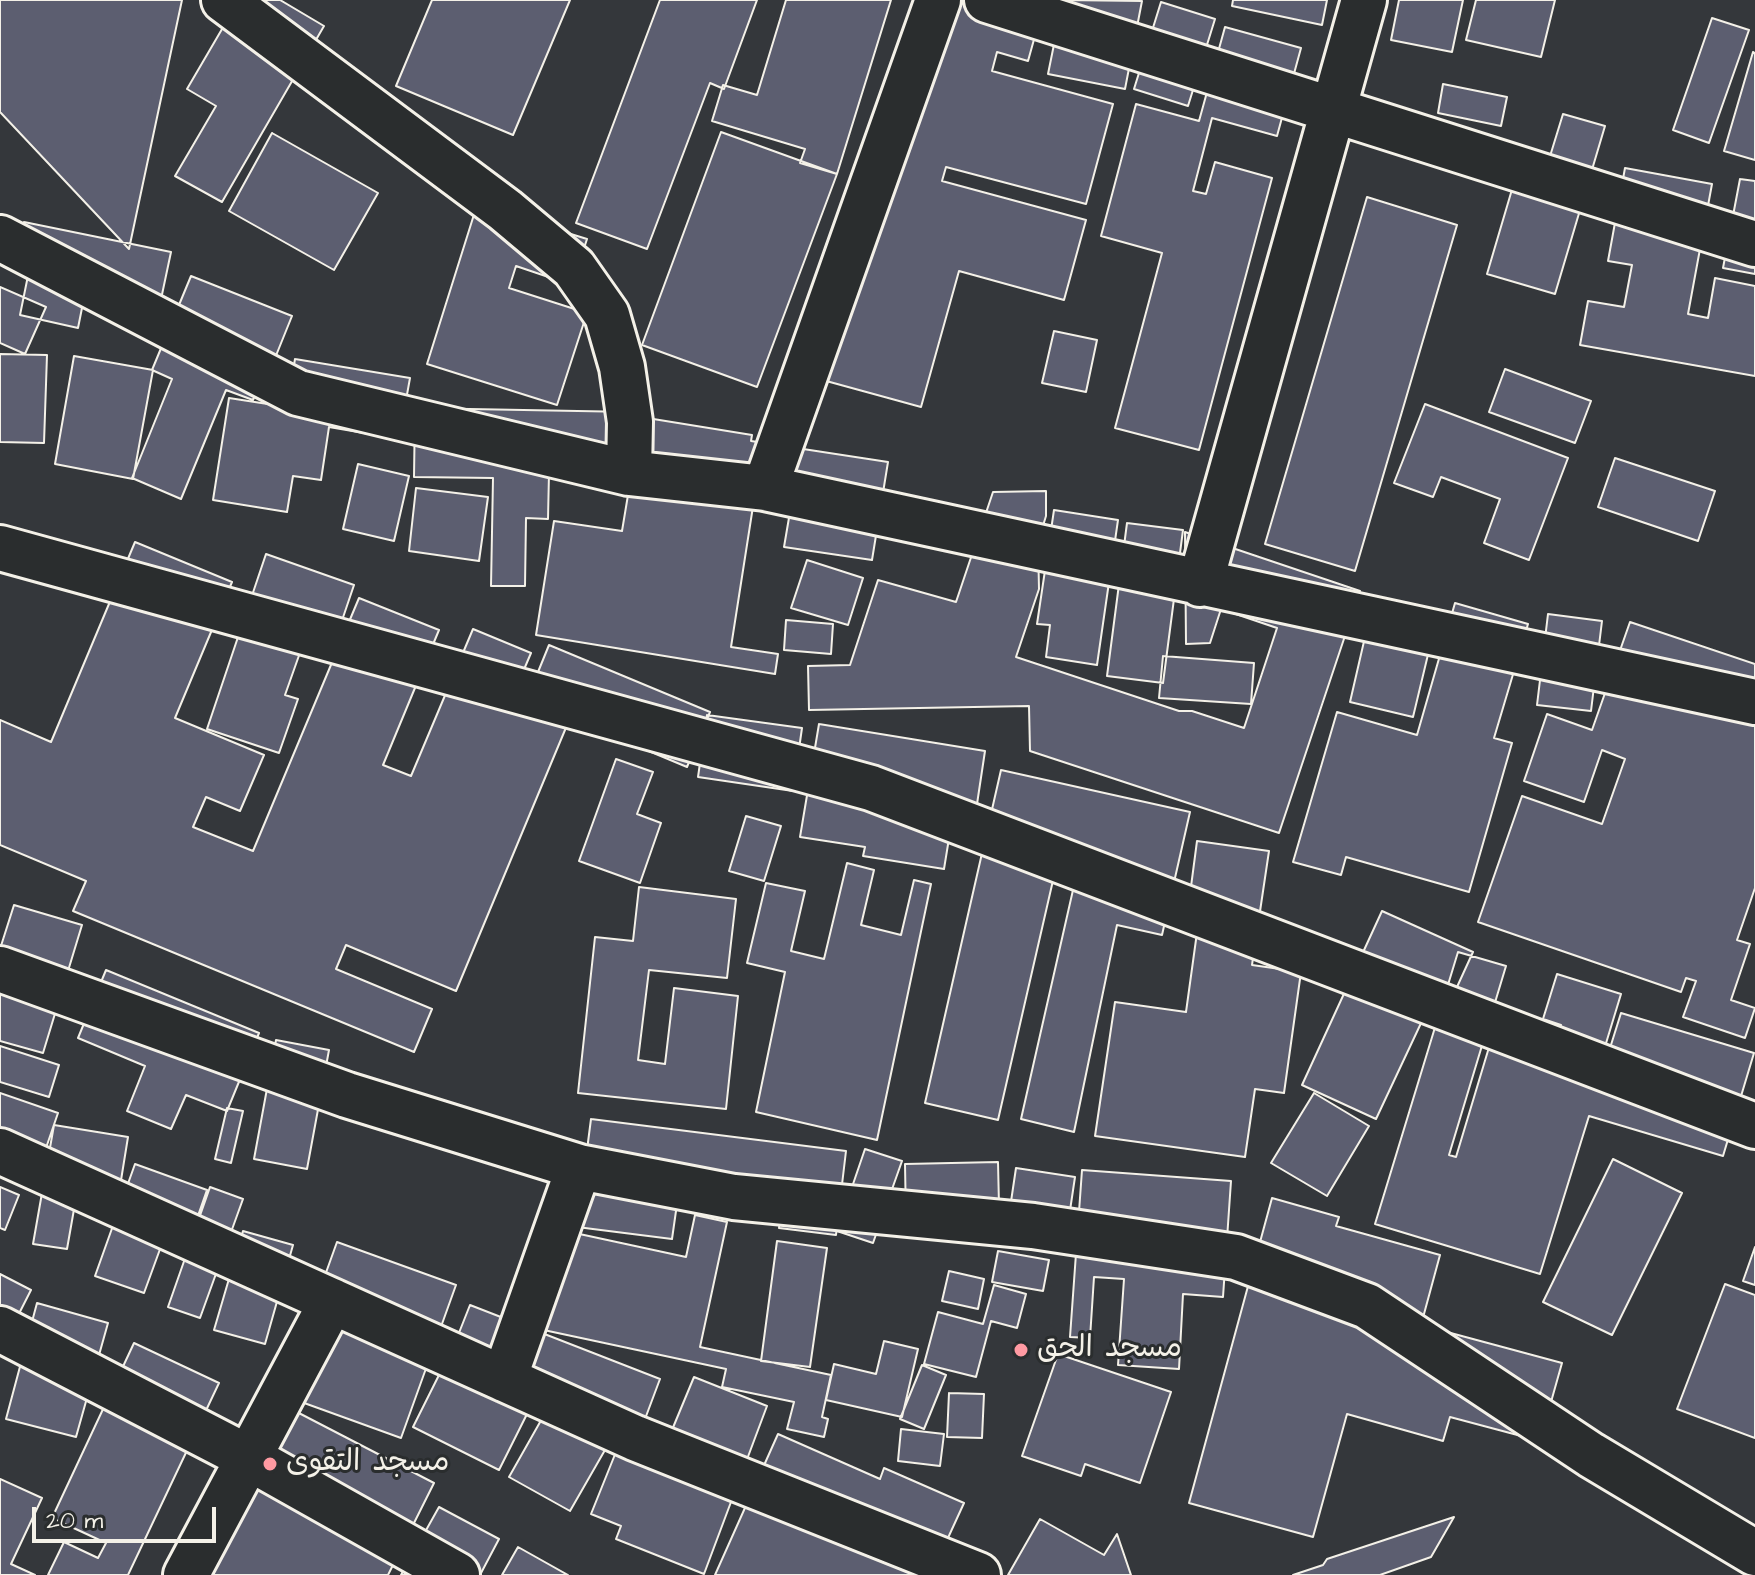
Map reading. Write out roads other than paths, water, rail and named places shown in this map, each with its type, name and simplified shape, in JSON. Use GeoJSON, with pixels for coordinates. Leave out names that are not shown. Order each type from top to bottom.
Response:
{"type":"FeatureCollection","features":[{"type":"Feature","properties":{"kind":"street"},"geometry":{"type":"LineString","coordinates":[[224,0],[494,201],[574,268],[607,315],[622,367],[630,422],[629,473]]}},
{"type":"Feature","properties":{"kind":"street"},"geometry":{"type":"LineString","coordinates":[[765,488],[938,0]]}},
{"type":"Feature","properties":{"kind":"street"},"geometry":{"type":"LineString","coordinates":[[987,0],[1755,244]]}},
{"type":"Feature","properties":{"kind":"street"},"geometry":{"type":"LineString","coordinates":[[1200,584],[1364,0]]}},
{"type":"Feature","properties":{"kind":"street"},"geometry":{"type":"LineString","coordinates":[[0,238],[298,393],[629,473],[765,488],[1755,702]]}},
{"type":"Feature","properties":{"kind":"street"},"geometry":{"type":"LineString","coordinates":[[0,548],[871,788],[1755,1126]]}},
{"type":"Feature","properties":{"kind":"street"},"geometry":{"type":"LineString","coordinates":[[0,969],[347,1095],[579,1167],[734,1197],[1033,1226],[1236,1257],[1367,1306],[1591,1455],[1755,1553]]}},
{"type":"Feature","properties":{"kind":"street"},"geometry":{"type":"LineString","coordinates":[[0,1151],[635,1438],[978,1575]]}},
{"type":"Feature","properties":{"kind":"street"},"geometry":{"type":"LineString","coordinates":[[504,1379],[579,1167]]}},
{"type":"Feature","properties":{"kind":"street"},"geometry":{"type":"LineString","coordinates":[[186,1575],[251,1459],[332,1301]]}},
{"type":"Feature","properties":{"kind":"street"},"geometry":{"type":"LineString","coordinates":[[0,1329],[251,1459],[457,1575]]}},
{"type":"Feature","properties":{"kind":"place","name":"مسجد الحق"},"geometry":{"type":"Point","coordinates":[1021,1350]}},
{"type":"Feature","properties":{"kind":"place","name":"مسجد التقوى"},"geometry":{"type":"Point","coordinates":[270,1464]}}]}
